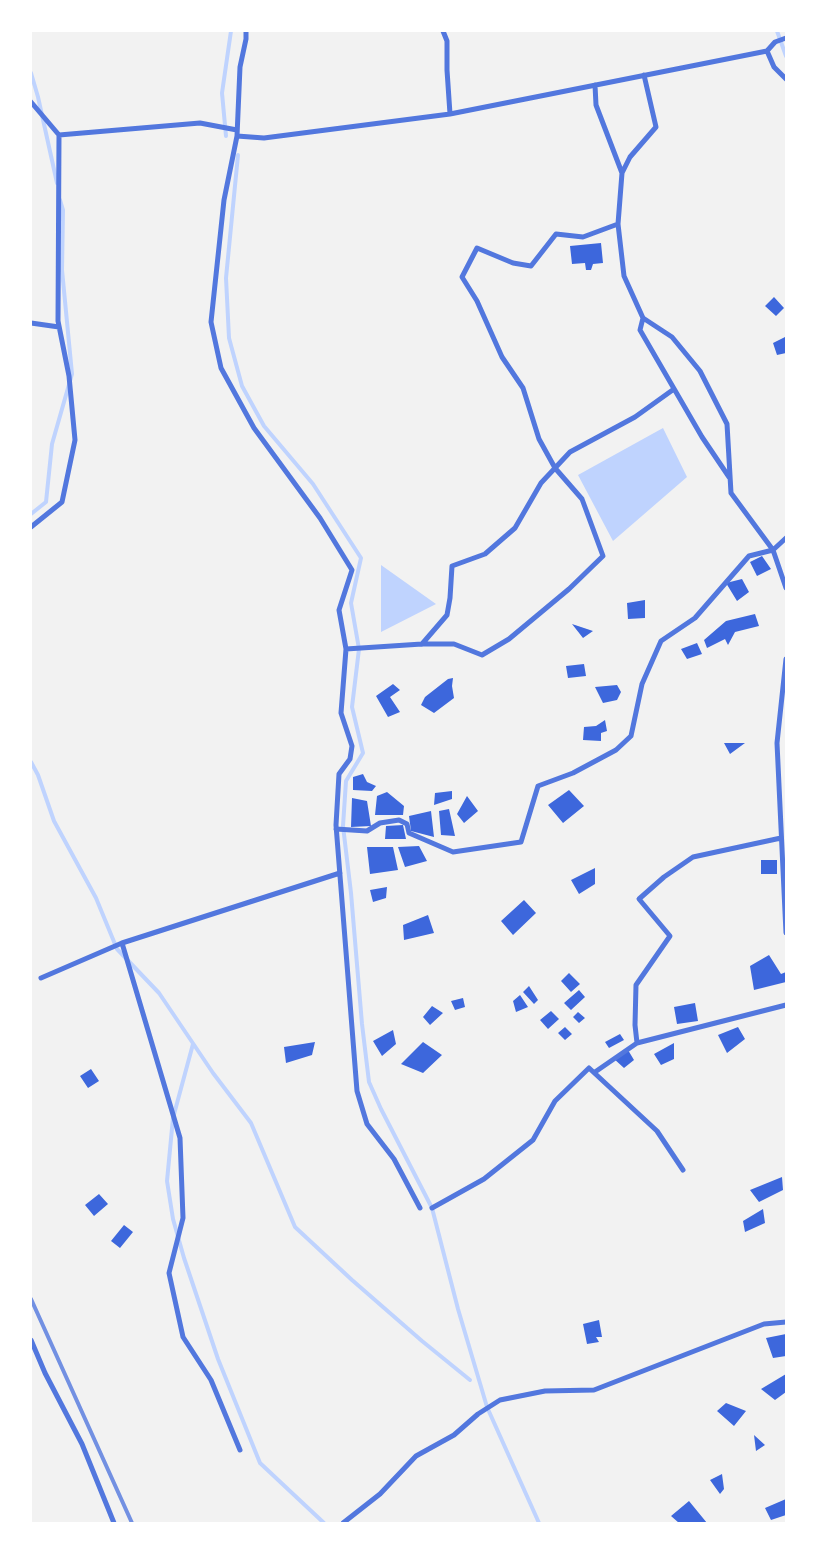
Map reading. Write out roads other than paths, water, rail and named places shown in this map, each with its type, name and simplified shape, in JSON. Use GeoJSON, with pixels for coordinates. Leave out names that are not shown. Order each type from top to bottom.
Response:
{"type":"FeatureCollection","features":[{"type":"Feature","properties":{"kind":"street"},"geometry":{"type":"LineString","coordinates":[[246,31],[240,68],[236,132],[224,200],[211,322],[221,368],[254,428],[320,518],[352,570],[339,610],[346,649],[341,713],[352,746],[350,759],[339,774],[336,829],[357,1091],[367,1124],[394,1160],[420,1208]]}},
{"type":"Feature","properties":{"kind":"street"},"geometry":{"type":"LineString","coordinates":[[443,31],[447,41],[446,70],[450,114]]}},
{"type":"Feature","properties":{"kind":"street"},"geometry":{"type":"LineString","coordinates":[[59,135],[200,123],[264,138],[450,114],[767,51],[775,42],[786,38]]}},
{"type":"Feature","properties":{"kind":"street"},"geometry":{"type":"LineString","coordinates":[[767,51],[774,67],[786,79]]}},
{"type":"Feature","properties":{"kind":"street"},"geometry":{"type":"LineString","coordinates":[[644,75],[656,126],[630,157],[622,173],[618,224],[624,276],[643,318],[672,337],[700,371],[727,424],[731,494],[773,550],[786,588]]}},
{"type":"Feature","properties":{"kind":"street"},"geometry":{"type":"LineString","coordinates":[[595,85],[596,105],[622,173]]}},
{"type":"Feature","properties":{"kind":"street"},"geometry":{"type":"LineString","coordinates":[[31,102],[59,135],[58,321],[69,376],[75,440],[62,502],[31,527]]}},
{"type":"Feature","properties":{"kind":"street"},"geometry":{"type":"LineString","coordinates":[[346,649],[454,644],[482,655],[508,639],[569,589],[603,556],[582,499],[555,468],[539,439],[523,388],[502,358],[477,301],[462,277],[477,248],[513,263],[531,266],[556,234],[583,237],[618,224]]}},
{"type":"Feature","properties":{"kind":"street"},"geometry":{"type":"LineString","coordinates":[[643,318],[640,330],[702,437],[730,478]]}},
{"type":"Feature","properties":{"kind":"street"},"geometry":{"type":"LineString","coordinates":[[31,323],[59,327]]}},
{"type":"Feature","properties":{"kind":"street"},"geometry":{"type":"LineString","coordinates":[[422,644],[447,616],[452,566],[486,554],[515,528],[541,483],[570,452],[635,417],[674,389]]}},
{"type":"Feature","properties":{"kind":"street"},"geometry":{"type":"LineString","coordinates":[[336,829],[367,832],[380,823],[399,820],[407,824],[408,833],[453,852],[521,842],[538,786],[574,773],[616,750],[631,736],[642,684],[661,642],[696,618],[749,556],[773,550],[786,538]]}},
{"type":"Feature","properties":{"kind":"street"},"geometry":{"type":"LineString","coordinates":[[786,659],[777,743],[786,933]]}},
{"type":"Feature","properties":{"kind":"street"},"geometry":{"type":"LineString","coordinates":[[637,1043],[635,1025],[636,985],[670,936],[639,899],[664,877],[693,857],[781,838]]}},
{"type":"Feature","properties":{"kind":"street"},"geometry":{"type":"LineString","coordinates":[[41,978],[122,943],[340,873]]}},
{"type":"Feature","properties":{"kind":"street"},"geometry":{"type":"LineString","coordinates":[[122,943],[180,1138],[183,1218],[169,1273],[183,1337],[211,1380],[240,1450]]}},
{"type":"Feature","properties":{"kind":"street"},"geometry":{"type":"LineString","coordinates":[[595,1072],[637,1043],[786,1006]]}},
{"type":"Feature","properties":{"kind":"street"},"geometry":{"type":"LineString","coordinates":[[432,1208],[484,1180],[534,1140],[555,1101],[589,1068],[657,1131],[682,1170]]}},
{"type":"Feature","properties":{"kind":"street"},"geometry":{"type":"LineString","coordinates":[[343,1523],[380,1494],[416,1456],[454,1435],[480,1413],[500,1400],[545,1391],[594,1390],[764,1324],[786,1322]]}},
{"type":"Feature","properties":{"kind":"street"},"geometry":{"type":"LineString","coordinates":[[31,1340],[45,1372],[82,1444],[114,1523]]}},
{"type":"Feature","properties":{"kind":"water"},"geometry":{"type":"Polygon","coordinates":[[[663,428],[687,477],[613,541],[578,475],[663,428]]]}},
{"type":"Feature","properties":{"kind":"water"},"geometry":{"type":"Polygon","coordinates":[[[381,565],[436,604],[381,632],[381,565]]]}},
{"type":"Feature","properties":{"kind":"waterway"},"geometry":{"type":"LineString","coordinates":[[226,136],[222,93],[231,31]]}},
{"type":"Feature","properties":{"kind":"waterway"},"geometry":{"type":"LineString","coordinates":[[777,31],[786,56]]}},
{"type":"Feature","properties":{"kind":"waterway"},"geometry":{"type":"LineString","coordinates":[[31,73],[57,183]]}},
{"type":"Feature","properties":{"kind":"waterway"},"geometry":{"type":"LineString","coordinates":[[238,155],[226,278],[229,338],[242,386],[264,426],[313,484],[361,558],[351,603],[359,649],[352,707],[363,753],[346,781],[343,826],[369,1082],[432,1208],[458,1309],[487,1407],[539,1523]]}},
{"type":"Feature","properties":{"kind":"waterway"},"geometry":{"type":"LineString","coordinates":[[31,514],[46,502],[52,444],[72,374],[62,270],[63,210],[60,200]]}},
{"type":"Feature","properties":{"kind":"waterway"},"geometry":{"type":"LineString","coordinates":[[31,762],[38,775],[54,821],[96,898],[117,949],[159,993],[213,1073],[251,1123],[295,1227],[352,1280],[470,1380]]}},
{"type":"Feature","properties":{"kind":"waterway"},"geometry":{"type":"LineString","coordinates":[[193,1044],[173,1118],[167,1181],[173,1219],[218,1359],[260,1463],[324,1523]]}},
{"type":"Feature","properties":{"kind":"railway"},"geometry":{"type":"LineString","coordinates":[[31,1299],[132,1523]]}}]}
